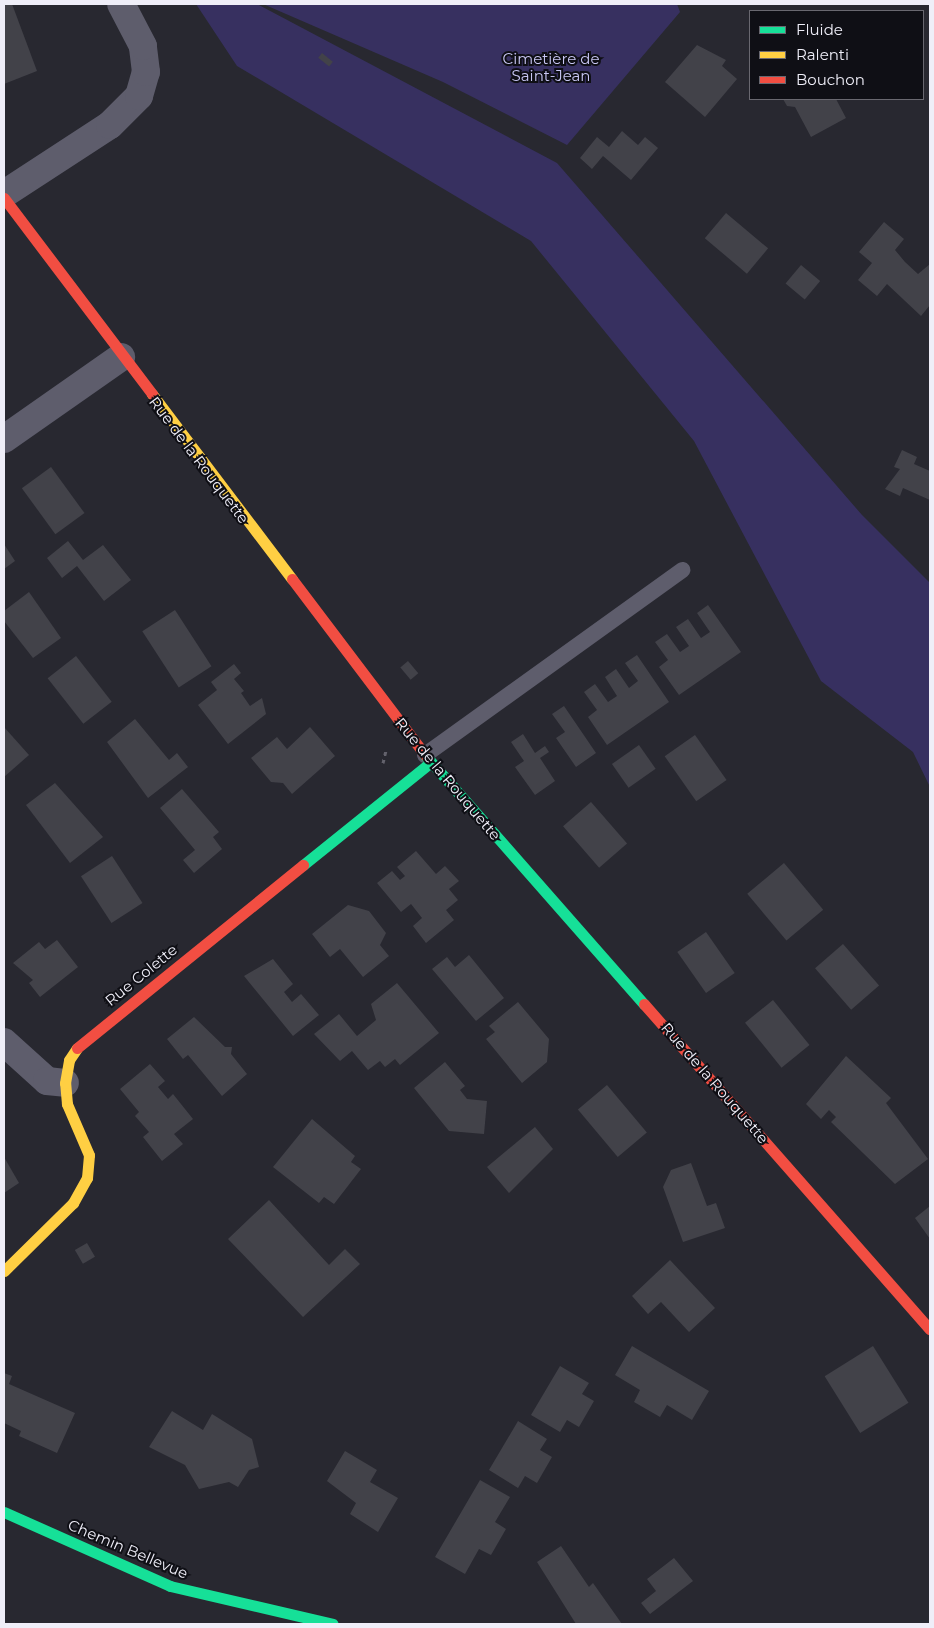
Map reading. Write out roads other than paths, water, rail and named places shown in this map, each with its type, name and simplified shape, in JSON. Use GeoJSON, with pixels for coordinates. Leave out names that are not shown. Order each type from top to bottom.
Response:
{"type":"FeatureCollection","features":[{"type":"Feature","properties":{"kind":"street","name":"Rue de la Rouquette"},"geometry":{"type":"LineString","coordinates":[[121,4],[142,46],[146,72],[139,96],[110,126],[4,196],[121,357],[428,758],[930,1329]]}},
{"type":"Feature","properties":{"kind":"street"},"geometry":{"type":"LineString","coordinates":[[4,439],[121,357]]}},
{"type":"Feature","properties":{"kind":"street","name":"Rue Colette"},"geometry":{"type":"LineString","coordinates":[[4,1271],[73,1203],[87,1178],[89,1155],[67,1104],[65,1083],[69,1060],[80,1043],[428,758]]}},
{"type":"Feature","properties":{"kind":"street"},"geometry":{"type":"LineString","coordinates":[[4,1042],[47,1082],[65,1083]]}},
{"type":"Feature","properties":{"kind":"street","name":"Chemin Bellevue"},"geometry":{"type":"LineString","coordinates":[[4,1512],[170,1586],[332,1624]]}},
{"type":"Feature","properties":{"kind":"lane"},"geometry":{"type":"LineString","coordinates":[[428,758],[682,570]]}},
{"type":"Feature","properties":{"kind":"park label","name":"Cimetière de Saint-Jean"},"geometry":{"type":"Point","coordinates":[551,66]}}]}
